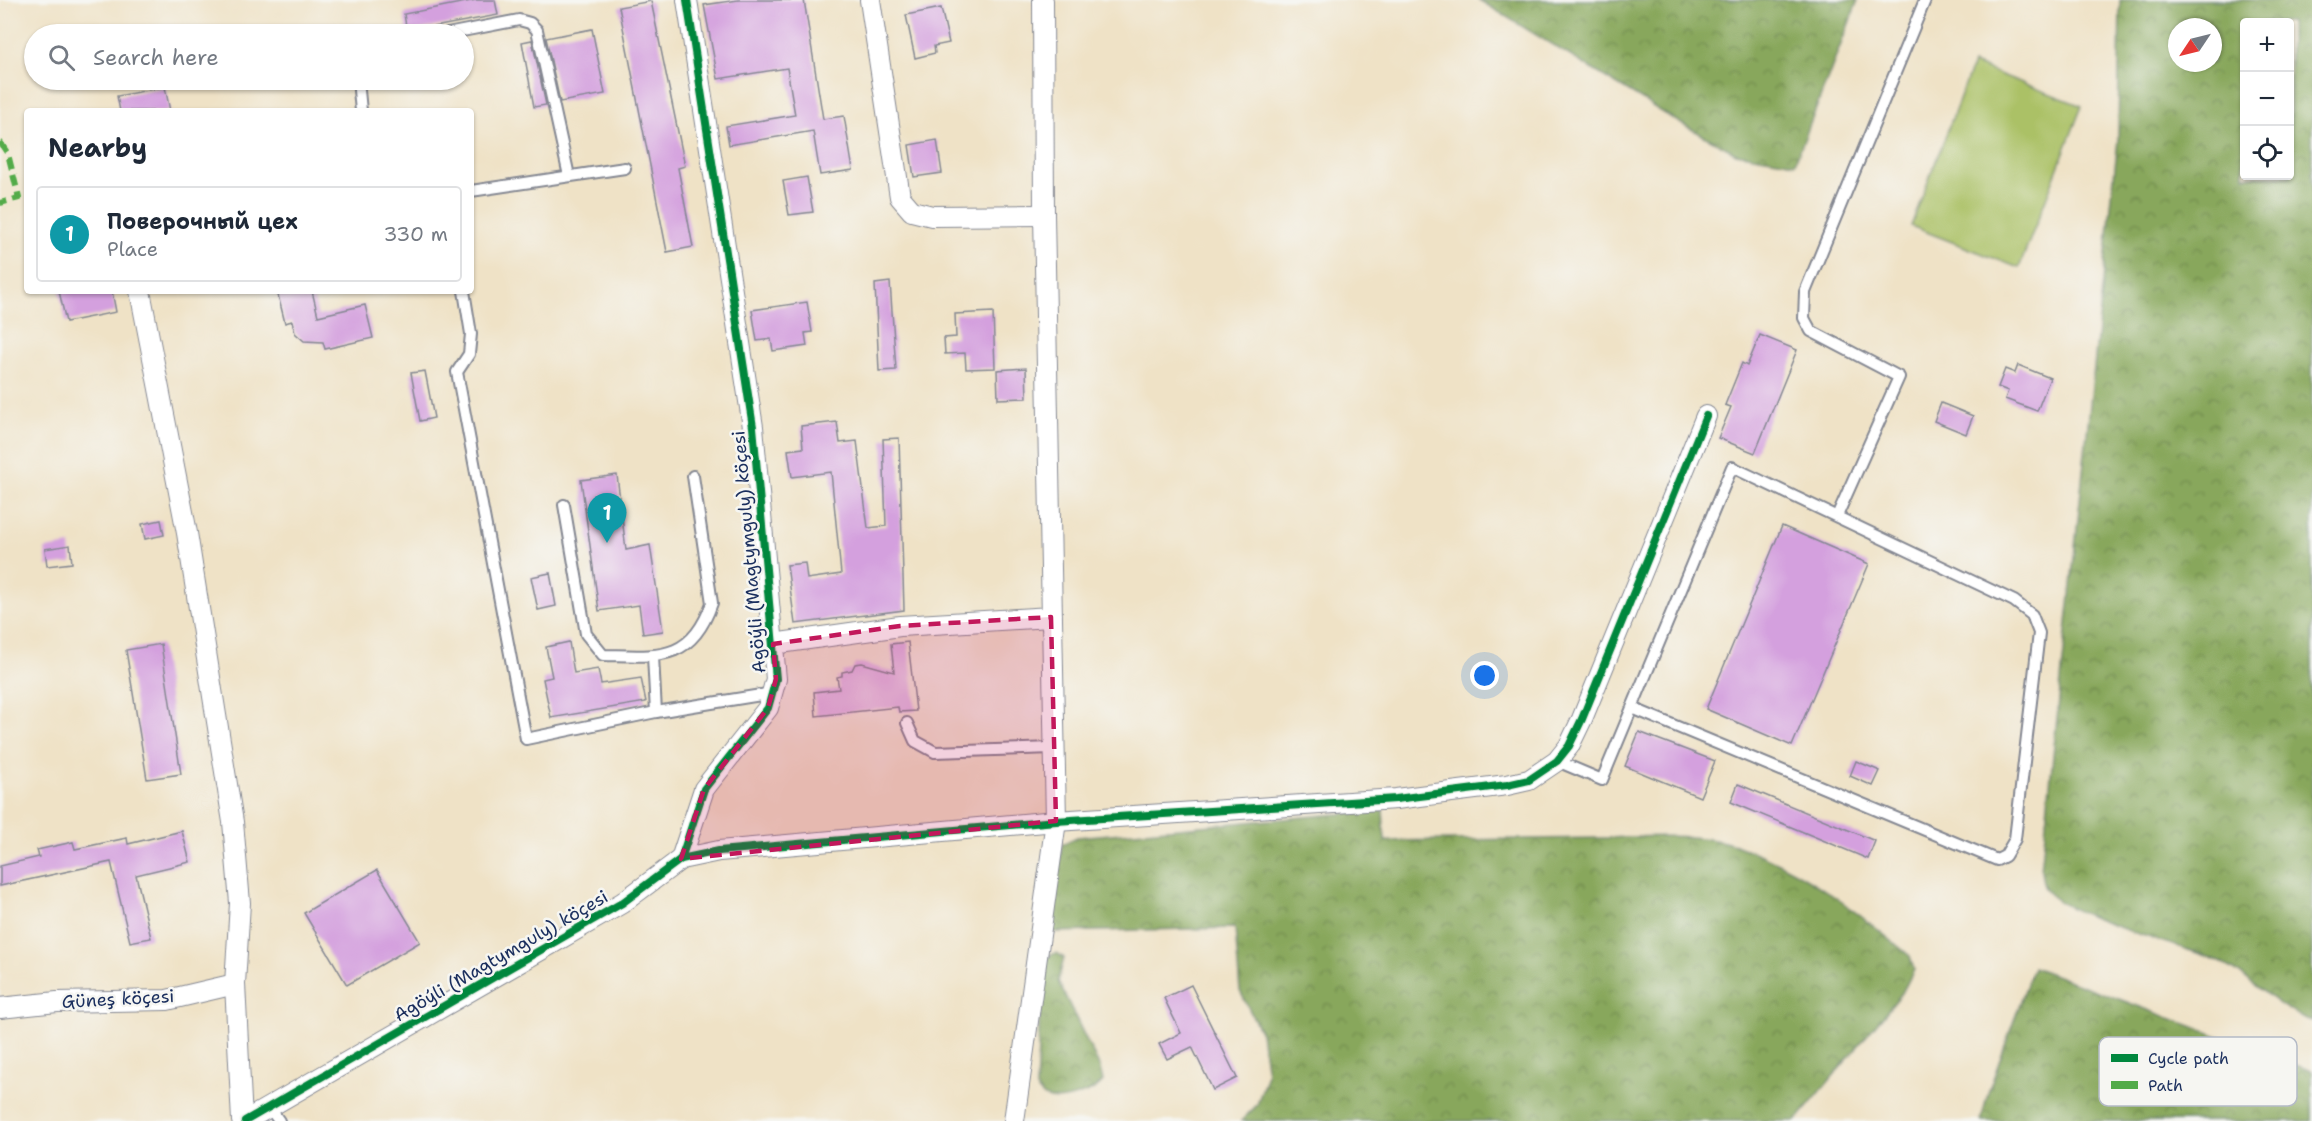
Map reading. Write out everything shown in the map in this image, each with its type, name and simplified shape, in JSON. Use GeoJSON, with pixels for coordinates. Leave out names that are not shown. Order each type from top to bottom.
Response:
{"type":"FeatureCollection","features":[{"type":"Feature","properties":{"kind":"street","name":"Agöýli (Magtymguly) köçesi"},"geometry":{"type":"LineString","coordinates":[[244,1121],[274,1114],[622,903],[681,859],[704,789],[768,708],[776,679],[753,427],[687,0]]}},
{"type":"Feature","properties":{"kind":"street"},"geometry":{"type":"LineString","coordinates":[[870,0],[900,197],[912,211],[932,216],[1044,215]]}},
{"type":"Feature","properties":{"kind":"street"},"geometry":{"type":"LineString","coordinates":[[1014,1121],[1056,821],[1044,215],[1043,0]]}},
{"type":"Feature","properties":{"kind":"street"},"geometry":{"type":"LineString","coordinates":[[141,294],[187,533],[226,765],[240,903],[235,984],[244,1121]]}},
{"type":"Feature","properties":{"kind":"street"},"geometry":{"type":"LineString","coordinates":[[681,859],[719,851],[1056,821],[1396,799],[1529,780],[1557,761],[1569,746],[1706,416]]}},
{"type":"Feature","properties":{"kind":"street"},"geometry":{"type":"LineString","coordinates":[[773,644],[900,626],[1051,617]]}},
{"type":"Feature","properties":{"kind":"street","name":"Güneş köçesi"},"geometry":{"type":"LineString","coordinates":[[0,1008],[57,1002],[166,1000],[235,984]]}},
{"type":"Feature","properties":{"kind":"lane"},"geometry":{"type":"LineString","coordinates":[[1837,516],[1899,376],[1811,331],[1804,318],[1805,292],[1925,0]]}},
{"type":"Feature","properties":{"kind":"lane"},"geometry":{"type":"LineString","coordinates":[[474,29],[519,20],[530,23],[537,30],[569,176]]}},
{"type":"Feature","properties":{"kind":"lane"},"geometry":{"type":"LineString","coordinates":[[359,90],[361,108]]}},
{"type":"Feature","properties":{"kind":"lane"},"geometry":{"type":"LineString","coordinates":[[474,191],[626,168]]}},
{"type":"Feature","properties":{"kind":"lane"},"geometry":{"type":"LineString","coordinates":[[464,294],[471,334],[470,354],[457,372],[526,739],[656,712],[773,693]]}},
{"type":"Feature","properties":{"kind":"lane"},"geometry":{"type":"LineString","coordinates":[[1557,761],[1602,780],[1732,467],[2014,601],[2032,615],[2039,633],[2015,839],[2005,856],[1996,860],[1632,708]]}},
{"type":"Feature","properties":{"kind":"lane"},"geometry":{"type":"LineString","coordinates":[[564,505],[586,634],[592,645],[603,655],[653,656],[676,652],[705,622],[712,603],[693,476]]}},
{"type":"Feature","properties":{"kind":"lane"},"geometry":{"type":"LineString","coordinates":[[653,656],[656,712]]}},
{"type":"Feature","properties":{"kind":"lane"},"geometry":{"type":"LineString","coordinates":[[908,723],[915,741],[935,752],[1053,748]]}},
{"type":"Feature","properties":{"kind":"highlighted area"},"geometry":{"type":"Polygon","coordinates":[[[1051,617],[1056,821],[681,859],[704,789],[768,708],[776,679],[773,644],[900,626],[1051,617]]]}},
{"type":"Feature","properties":{"kind":"green space"},"geometry":{"type":"Polygon","coordinates":[[[1479,0],[1858,0],[1795,163],[1736,153],[1680,123],[1479,0]]]}},
{"type":"Feature","properties":{"kind":"green space"},"geometry":{"type":"Polygon","coordinates":[[[2120,0],[2312,0],[2312,1021],[2286,1009],[2241,975],[2216,960],[2123,929],[2073,909],[2055,899],[2045,888],[2041,870],[2118,139],[2120,0]]]}},
{"type":"Feature","properties":{"kind":"green space"},"geometry":{"type":"Polygon","coordinates":[[[1973,64],[2082,106],[2019,268],[1911,226],[1973,64]]]}},
{"type":"Feature","properties":{"kind":"green space"},"geometry":{"type":"Polygon","coordinates":[[[1383,810],[1385,841],[1670,836],[1703,838],[1735,845],[1784,866],[1828,892],[1910,956],[1914,970],[1902,993],[1796,1121],[1241,1121],[1257,1105],[1267,1074],[1261,1033],[1240,991],[1235,928],[1051,932],[1062,844],[1077,837],[1383,810]]]}},
{"type":"Feature","properties":{"kind":"green space"},"geometry":{"type":"Polygon","coordinates":[[[1057,953],[1064,958],[1058,981],[1100,1068],[1103,1081],[1093,1089],[1077,1096],[1053,1099],[1047,1098],[1036,1088],[1042,970],[1046,958],[1057,953]]]}},
{"type":"Feature","properties":{"kind":"green space"},"geometry":{"type":"Polygon","coordinates":[[[2033,967],[2221,1037],[2099,1037],[2099,1106],[2297,1106],[2297,1065],[2312,1071],[2312,1121],[1981,1121],[1988,1093],[2033,967]]]}},
{"type":"Feature","properties":{"kind":"building"},"geometry":{"type":"Polygon","coordinates":[[[476,0],[495,0],[498,15],[450,24],[406,24],[404,14],[476,0]]]}},
{"type":"Feature","properties":{"kind":"building"},"geometry":{"type":"Polygon","coordinates":[[[738,0],[804,0],[823,119],[844,116],[853,170],[820,175],[813,131],[729,145],[726,126],[795,115],[787,68],[718,79],[704,5],[738,0]]]}},
{"type":"Feature","properties":{"kind":"building"},"geometry":{"type":"Polygon","coordinates":[[[651,1],[685,166],[678,168],[693,247],[667,252],[619,7],[651,1]]]}},
{"type":"Feature","properties":{"kind":"building"},"geometry":{"type":"Polygon","coordinates":[[[941,8],[949,43],[934,46],[935,53],[915,58],[906,15],[941,8]]]}},
{"type":"Feature","properties":{"kind":"building"},"geometry":{"type":"Polygon","coordinates":[[[592,29],[605,94],[560,102],[546,38],[592,29]]]}},
{"type":"Feature","properties":{"kind":"building"},"geometry":{"type":"Polygon","coordinates":[[[532,40],[546,105],[534,107],[522,42],[532,40]]]}},
{"type":"Feature","properties":{"kind":"building"},"geometry":{"type":"Polygon","coordinates":[[[149,90],[166,90],[169,108],[119,108],[117,96],[149,90]]]}},
{"type":"Feature","properties":{"kind":"building"},"geometry":{"type":"Polygon","coordinates":[[[937,140],[942,173],[914,177],[909,145],[937,140]]]}},
{"type":"Feature","properties":{"kind":"building"},"geometry":{"type":"Polygon","coordinates":[[[807,177],[813,212],[789,215],[783,181],[807,177]]]}},
{"type":"Feature","properties":{"kind":"building"},"geometry":{"type":"Polygon","coordinates":[[[890,282],[896,370],[879,371],[875,284],[890,282]]]}},
{"type":"Feature","properties":{"kind":"building"},"geometry":{"type":"Polygon","coordinates":[[[60,294],[113,294],[116,312],[66,322],[60,294]]]}},
{"type":"Feature","properties":{"kind":"building"},"geometry":{"type":"Polygon","coordinates":[[[278,294],[313,294],[318,316],[365,305],[373,338],[325,349],[323,342],[304,341],[295,333],[292,321],[285,323],[278,294]]]}},
{"type":"Feature","properties":{"kind":"building"},"geometry":{"type":"Polygon","coordinates":[[[807,302],[812,332],[805,333],[807,346],[773,351],[771,339],[757,341],[752,310],[807,302]]]}},
{"type":"Feature","properties":{"kind":"building"},"geometry":{"type":"Polygon","coordinates":[[[993,312],[995,368],[966,369],[965,353],[945,354],[944,338],[956,337],[955,314],[993,312]]]}},
{"type":"Feature","properties":{"kind":"building"},"geometry":{"type":"Polygon","coordinates":[[[1760,335],[1797,350],[1755,453],[1718,438],[1731,407],[1725,405],[1742,363],[1747,366],[1760,335]]]}},
{"type":"Feature","properties":{"kind":"building"},"geometry":{"type":"Polygon","coordinates":[[[2018,365],[2050,378],[2037,411],[2005,399],[2008,391],[1998,387],[2005,369],[2015,373],[2018,365]]]}},
{"type":"Feature","properties":{"kind":"building"},"geometry":{"type":"Polygon","coordinates":[[[1026,368],[1027,398],[998,399],[997,370],[1026,368]]]}},
{"type":"Feature","properties":{"kind":"building"},"geometry":{"type":"Polygon","coordinates":[[[425,371],[434,418],[420,421],[411,373],[425,371]]]}},
{"type":"Feature","properties":{"kind":"building"},"geometry":{"type":"Polygon","coordinates":[[[1941,403],[1973,416],[1966,434],[1934,421],[1941,403]]]}},
{"type":"Feature","properties":{"kind":"building"},"geometry":{"type":"Polygon","coordinates":[[[837,422],[840,443],[857,441],[868,528],[886,526],[883,439],[899,438],[904,610],[795,624],[787,565],[805,563],[807,579],[841,574],[831,472],[792,477],[788,450],[803,448],[801,426],[837,422]]]}},
{"type":"Feature","properties":{"kind":"building"},"geometry":{"type":"Polygon","coordinates":[[[617,475],[626,550],[650,545],[663,631],[643,634],[639,605],[599,611],[581,480],[617,475]]]}},
{"type":"Feature","properties":{"kind":"building"},"geometry":{"type":"Polygon","coordinates":[[[161,520],[164,535],[145,539],[142,524],[161,520]]]}},
{"type":"Feature","properties":{"kind":"building"},"geometry":{"type":"Polygon","coordinates":[[[1782,526],[1869,564],[1792,746],[1706,709],[1782,526]]]}},
{"type":"Feature","properties":{"kind":"building"},"geometry":{"type":"Polygon","coordinates":[[[70,545],[72,563],[47,566],[45,549],[70,545]]]}},
{"type":"Feature","properties":{"kind":"building"},"geometry":{"type":"Polygon","coordinates":[[[550,573],[556,606],[538,610],[531,577],[550,573]]]}},
{"type":"Feature","properties":{"kind":"building"},"geometry":{"type":"Polygon","coordinates":[[[569,642],[574,673],[598,669],[601,684],[641,678],[646,702],[551,718],[543,679],[552,677],[546,647],[569,642]]]}},
{"type":"Feature","properties":{"kind":"building"},"geometry":{"type":"Polygon","coordinates":[[[908,642],[916,711],[899,712],[898,707],[816,716],[814,692],[839,689],[837,677],[842,676],[842,672],[852,670],[855,664],[862,663],[894,672],[891,644],[908,642]]]}},
{"type":"Feature","properties":{"kind":"building"},"geometry":{"type":"Polygon","coordinates":[[[161,644],[181,774],[147,779],[126,650],[161,644]]]}},
{"type":"Feature","properties":{"kind":"building"},"geometry":{"type":"Polygon","coordinates":[[[1639,732],[1715,761],[1700,797],[1625,766],[1639,732]]]}},
{"type":"Feature","properties":{"kind":"building"},"geometry":{"type":"Polygon","coordinates":[[[1856,761],[1880,771],[1873,786],[1850,776],[1856,761]]]}},
{"type":"Feature","properties":{"kind":"building"},"geometry":{"type":"Polygon","coordinates":[[[1738,784],[1875,841],[1868,859],[1731,802],[1738,784]]]}},
{"type":"Feature","properties":{"kind":"building"},"geometry":{"type":"Polygon","coordinates":[[[182,831],[190,862],[136,875],[151,938],[130,942],[111,862],[0,886],[0,866],[39,857],[37,850],[73,842],[75,849],[127,838],[128,844],[182,831]]]}},
{"type":"Feature","properties":{"kind":"building"},"geometry":{"type":"Polygon","coordinates":[[[377,870],[420,942],[347,985],[304,913],[377,870]]]}},
{"type":"Feature","properties":{"kind":"building"},"geometry":{"type":"Polygon","coordinates":[[[1191,985],[1237,1078],[1213,1090],[1192,1047],[1167,1059],[1159,1044],[1181,1033],[1164,998],[1191,985]]]}},
{"type":"Feature","properties":{"kind":"marked path"},"geometry":{"type":"LineString","coordinates":[[0,142],[8,154],[19,198],[0,203]]}},
{"type":"Feature","properties":{"kind":"cycle path"},"geometry":{"type":"LineString","coordinates":[[245,1121],[622,903],[681,859],[704,789],[768,708],[776,679],[753,427],[687,0]]}},
{"type":"Feature","properties":{"kind":"cycle path"},"geometry":{"type":"LineString","coordinates":[[681,859],[719,851],[1056,821],[1396,799],[1507,785],[1529,780],[1557,761],[1569,746],[1706,416]]}},
{"type":"Feature","properties":{"kind":"place","name":"Поверочный цех"},"geometry":{"type":"Point","coordinates":[607,543]}}]}
